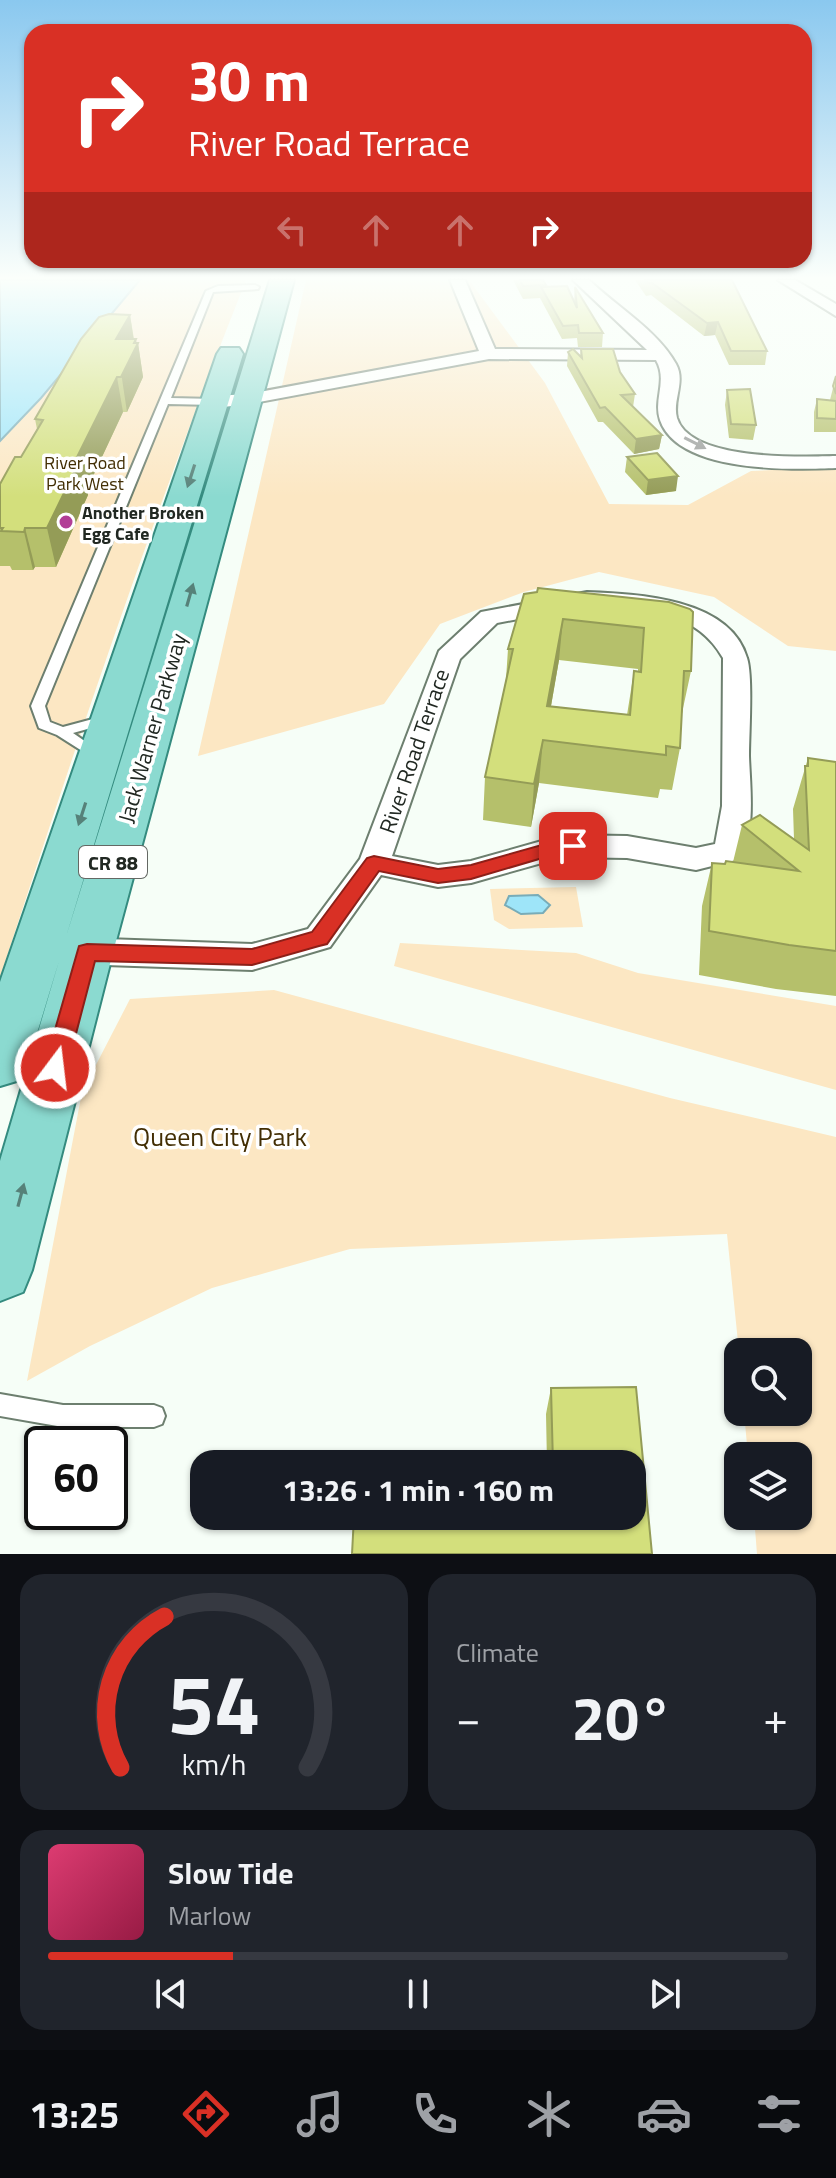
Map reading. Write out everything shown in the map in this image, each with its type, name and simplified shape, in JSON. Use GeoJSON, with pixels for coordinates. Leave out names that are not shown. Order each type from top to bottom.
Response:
{"type":"FeatureCollection","features":[{"type":"Feature","properties":{"kind":"main road","name":"Jack Warner Parkway"},"geometry":{"type":"LineString","coordinates":[[0,1063],[44,959],[231,400],[235,353]]}},
{"type":"Feature","properties":{"kind":"main road","name":"Jack Warner Parkway"},"geometry":{"type":"LineString","coordinates":[[0,1270],[44,959],[107,737],[251,353]]}},
{"type":"Feature","properties":{"kind":"street"},"geometry":{"type":"LineString","coordinates":[[659,353],[673,376],[667,415],[669,425],[679,435],[707,449],[746,460],[836,462]]}},
{"type":"Feature","properties":{"kind":"street"},"geometry":{"type":"LineString","coordinates":[[231,400],[489,354],[662,355]]}},
{"type":"Feature","properties":{"kind":"street","name":"River Road Terrace"},"geometry":{"type":"LineString","coordinates":[[44,959],[252,957],[319,938],[374,863],[448,656],[489,617],[587,599],[640,601],[692,614],[728,641],[735,658],[736,806],[729,851],[696,859],[627,847],[563,846],[471,872],[438,876],[374,863]]}},
{"type":"Feature","properties":{"kind":"lane"},"geometry":{"type":"LineString","coordinates":[[107,737],[62,732],[44,725],[38,706],[185,353]]}},
{"type":"Feature","properties":{"kind":"lane"},"geometry":{"type":"LineString","coordinates":[[165,401],[231,400]]}},
{"type":"Feature","properties":{"kind":"lane"},"geometry":{"type":"LineString","coordinates":[[62,732],[107,737]]}},
{"type":"Feature","properties":{"kind":"lane"},"geometry":{"type":"LineString","coordinates":[[0,1405],[63,1416],[154,1416]]}},
{"type":"Feature","properties":{"kind":"green space","name":"River Road Park West"},"geometry":{"type":"Polygon","coordinates":[[[79,353],[218,353],[117,627],[0,978],[0,441],[79,353]]]}},
{"type":"Feature","properties":{"kind":"green space"},"geometry":{"type":"Polygon","coordinates":[[[290,353],[523,353],[545,383],[609,504],[688,505],[751,471],[836,467],[836,651],[788,646],[714,597],[599,572],[524,592],[440,624],[384,704],[198,756],[290,353]]]}},
{"type":"Feature","properties":{"kind":"green space"},"geometry":{"type":"Polygon","coordinates":[[[576,887],[583,927],[509,929],[494,920],[490,889],[576,887]]]}},
{"type":"Feature","properties":{"kind":"green space"},"geometry":{"type":"Polygon","coordinates":[[[400,943],[576,953],[638,973],[836,1006],[836,1090],[394,966],[400,943]]]}},
{"type":"Feature","properties":{"kind":"green space","name":"Queen City Park"},"geometry":{"type":"Polygon","coordinates":[[[274,990],[670,1098],[836,1137],[836,1554],[757,1554],[755,1530],[812,1530],[812,1442],[747,1442],[745,1426],[812,1426],[812,1338],[738,1338],[727,1234],[350,1249],[212,1288],[90,1346],[27,1381],[82,1092],[130,999],[274,990]]]}},
{"type":"Feature","properties":{"kind":"water"},"geometry":{"type":"Polygon","coordinates":[[[0,353],[79,353],[41,398],[0,441],[0,353]]]}},
{"type":"Feature","properties":{"kind":"water"},"geometry":{"type":"Polygon","coordinates":[[[538,895],[550,905],[543,913],[521,914],[505,905],[509,896],[538,895]]]}},
{"type":"Feature","properties":{"kind":"building"},"geometry":{"type":"Polygon","coordinates":[[[73,353],[133,353],[121,377],[117,377],[77,457],[81,458],[47,528],[25,528],[24,532],[1,531],[0,484],[15,457],[21,457],[43,420],[35,419],[73,353]]]}},
{"type":"Feature","properties":{"kind":"building"},"geometry":{"type":"Polygon","coordinates":[[[568,353],[577,353],[582,358],[581,353],[614,353],[620,372],[635,394],[621,395],[662,435],[636,439],[605,407],[600,408],[568,353]]]}},
{"type":"Feature","properties":{"kind":"building"},"geometry":{"type":"Polygon","coordinates":[[[750,389],[756,425],[731,424],[727,390],[750,389]]]}},
{"type":"Feature","properties":{"kind":"building"},"geometry":{"type":"Polygon","coordinates":[[[817,399],[836,401],[836,419],[817,418],[817,399]]]}},
{"type":"Feature","properties":{"kind":"building"},"geometry":{"type":"Polygon","coordinates":[[[657,453],[678,476],[648,480],[627,457],[657,453]]]}},
{"type":"Feature","properties":{"kind":"building"},"geometry":{"type":"Polygon","coordinates":[[[538,588],[669,602],[693,612],[691,671],[684,671],[680,748],[666,746],[666,755],[543,740],[534,784],[485,777],[513,649],[508,649],[524,594],[537,592],[538,588]],[[563,619],[547,706],[630,715],[634,671],[641,672],[644,628],[563,619]]]}},
{"type":"Feature","properties":{"kind":"building"},"geometry":{"type":"Polygon","coordinates":[[[808,758],[836,762],[836,951],[709,931],[712,863],[725,864],[726,861],[799,871],[742,825],[760,815],[809,850],[805,766],[808,766],[808,758]]]}},
{"type":"Feature","properties":{"kind":"building"},"geometry":{"type":"Polygon","coordinates":[[[636,1387],[642,1450],[553,1450],[551,1388],[636,1387]]]}},
{"type":"Feature","properties":{"kind":"building"},"geometry":{"type":"Polygon","coordinates":[[[646,1491],[652,1554],[352,1554],[353,1530],[646,1530],[646,1491]]]}},
{"type":"Feature","properties":{"kind":"place","name":"Another Broken Egg Cafe"},"geometry":{"type":"Point","coordinates":[66,522]}},
{"type":"Feature","properties":{"kind":"route"},"geometry":{"type":"LineString","coordinates":[[55,1068],[87,952],[252,957],[319,938],[374,863],[438,876],[471,872],[563,846],[573,846]]}}]}
